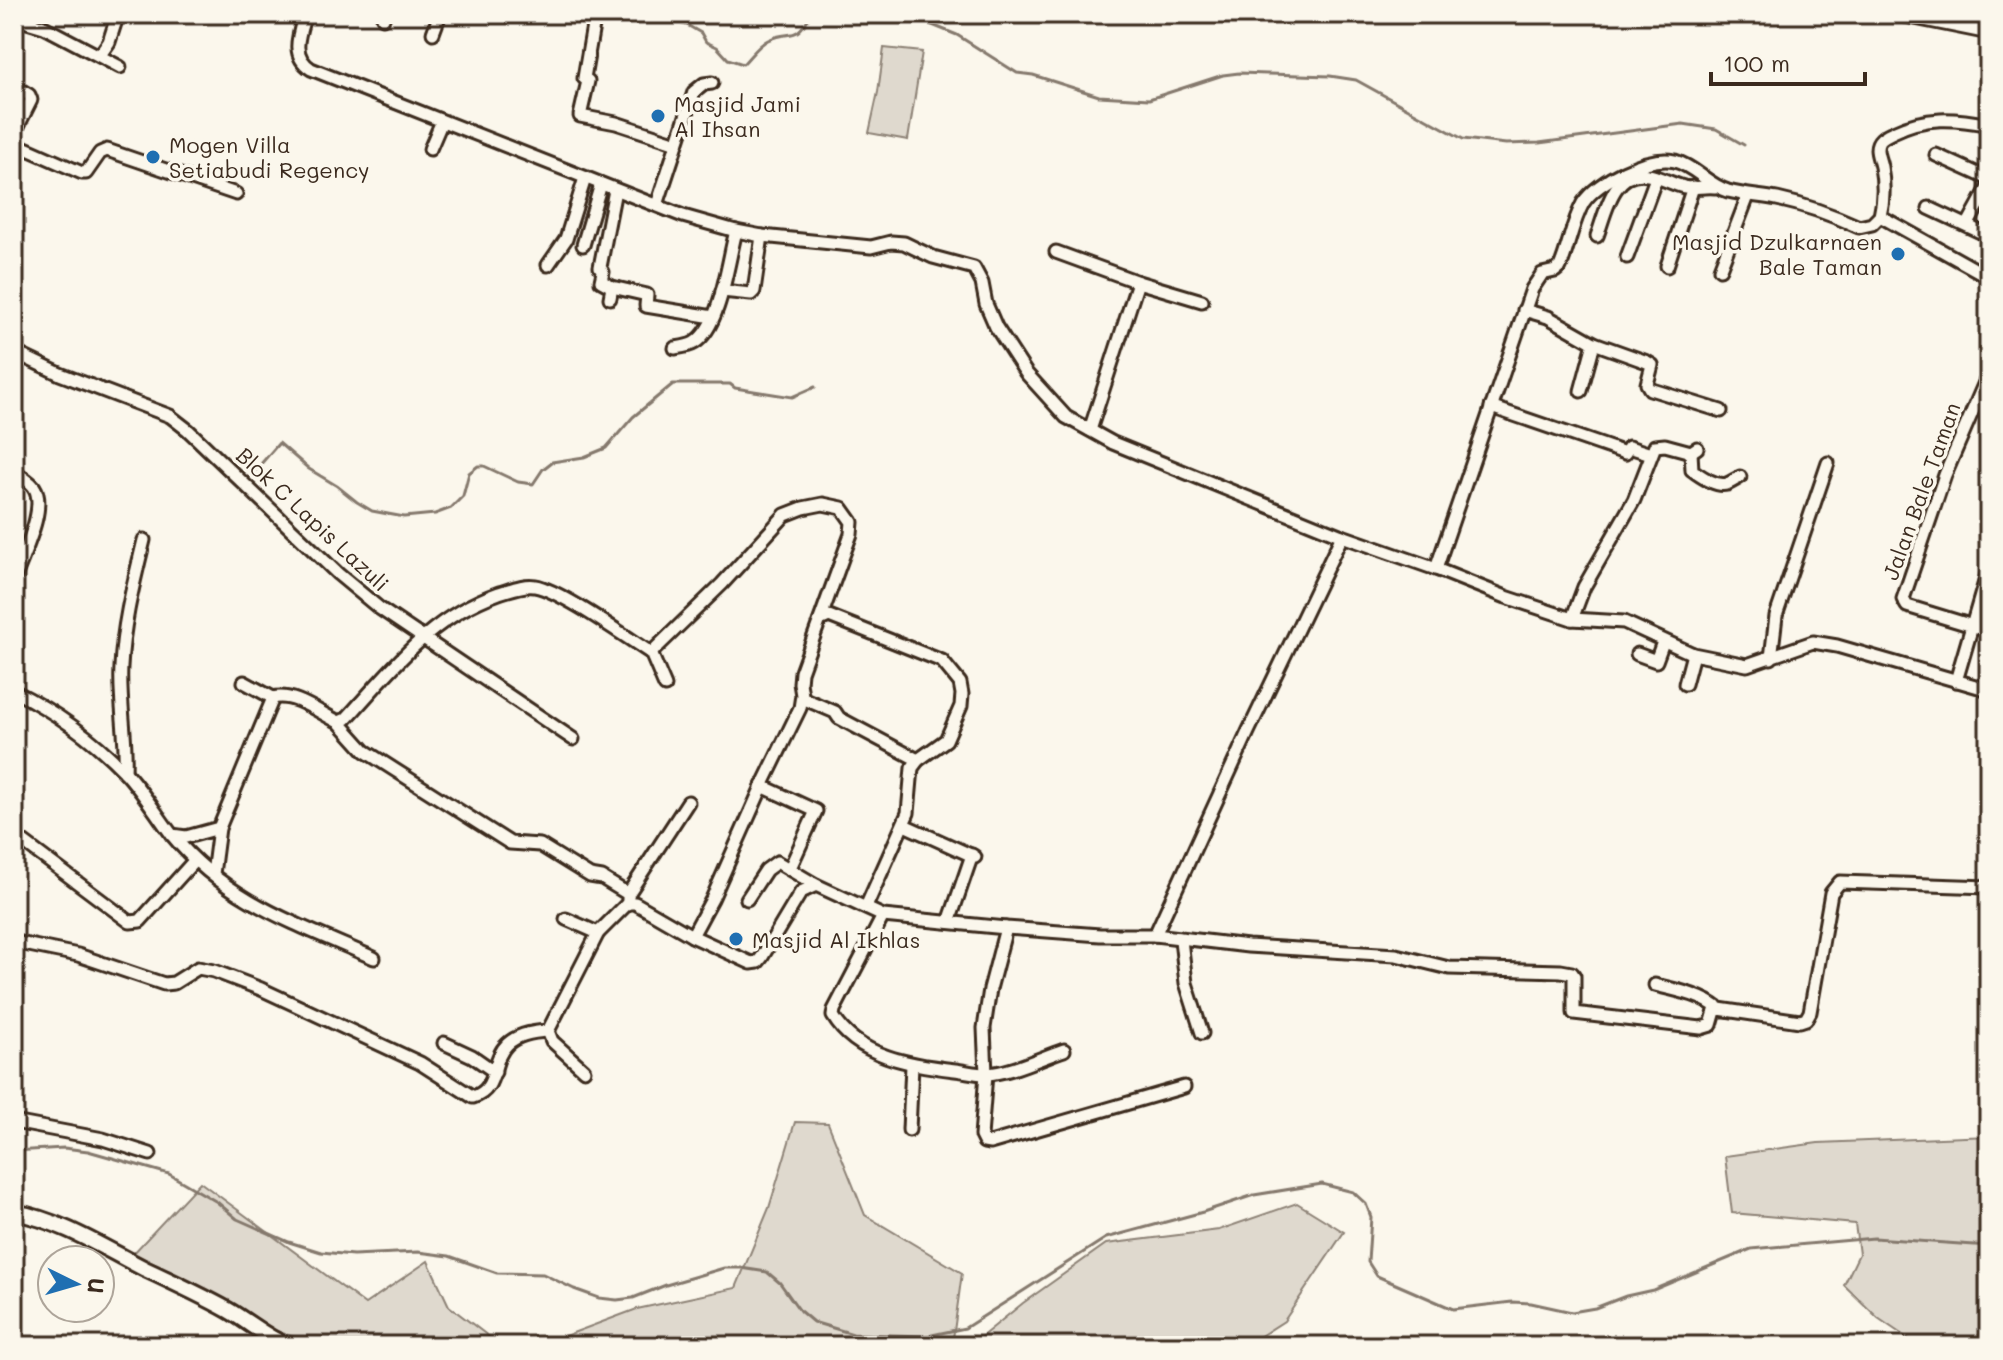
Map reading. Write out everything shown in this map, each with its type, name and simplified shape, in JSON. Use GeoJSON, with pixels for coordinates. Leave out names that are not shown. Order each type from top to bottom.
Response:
{"type":"FeatureCollection","features":[{"type":"Feature","properties":{"kind":"main road"},"geometry":{"type":"LineString","coordinates":[[14,1212],[65,1227],[147,1270],[184,1285],[233,1313],[264,1336],[287,1346]]}},
{"type":"Feature","properties":{"kind":"street"},"geometry":{"type":"LineString","coordinates":[[100,55],[109,42],[118,14]]}},
{"type":"Feature","properties":{"kind":"street"},"geometry":{"type":"LineString","coordinates":[[305,14],[296,52],[305,66],[615,190],[736,231],[871,247],[891,242],[904,243],[933,257],[974,268],[982,283],[991,317],[1018,361],[1061,413],[1113,443],[1342,536],[1572,619],[1624,622],[1693,654],[1747,665],[1813,642],[1837,646],[1989,690]]}},
{"type":"Feature","properties":{"kind":"street"},"geometry":{"type":"LineString","coordinates":[[433,33],[440,14]]}},
{"type":"Feature","properties":{"kind":"street"},"geometry":{"type":"LineString","coordinates":[[595,14],[584,78],[588,81],[586,95],[580,116],[616,123],[677,143]]}},
{"type":"Feature","properties":{"kind":"street"},"geometry":{"type":"LineString","coordinates":[[1895,14],[1989,33]]}},
{"type":"Feature","properties":{"kind":"street"},"geometry":{"type":"LineString","coordinates":[[14,18],[44,27],[120,67]]}},
{"type":"Feature","properties":{"kind":"street"},"geometry":{"type":"LineString","coordinates":[[657,205],[694,92],[704,84],[712,83]]}},
{"type":"Feature","properties":{"kind":"street"},"geometry":{"type":"LineString","coordinates":[[14,86],[29,95],[31,100],[14,134]]}},
{"type":"Feature","properties":{"kind":"street"},"geometry":{"type":"LineString","coordinates":[[1597,236],[1619,183],[1638,175],[1687,188],[1715,187],[1774,199],[1803,206],[1859,227],[1872,224],[1880,216],[1883,178],[1877,148],[1881,139],[1926,119],[1952,118],[1989,125]]}},
{"type":"Feature","properties":{"kind":"street"},"geometry":{"type":"LineString","coordinates":[[430,149],[442,121]]}},
{"type":"Feature","properties":{"kind":"street"},"geometry":{"type":"LineString","coordinates":[[14,143],[82,173],[86,173],[100,153],[107,150],[236,194]]}},
{"type":"Feature","properties":{"kind":"street"},"geometry":{"type":"LineString","coordinates":[[1936,155],[1989,179]]}},
{"type":"Feature","properties":{"kind":"street"},"geometry":{"type":"LineString","coordinates":[[1436,569],[1524,310],[1542,274],[1560,267],[1581,208],[1594,191],[1631,167],[1655,160],[1675,161],[1690,167],[1715,187]]}},
{"type":"Feature","properties":{"kind":"street"},"geometry":{"type":"LineString","coordinates":[[548,265],[566,239],[585,178]]}},
{"type":"Feature","properties":{"kind":"street"},"geometry":{"type":"LineString","coordinates":[[1627,257],[1656,178]]}},
{"type":"Feature","properties":{"kind":"street"},"geometry":{"type":"LineString","coordinates":[[583,245],[601,184]]}},
{"type":"Feature","properties":{"kind":"street"},"geometry":{"type":"LineString","coordinates":[[1968,224],[1989,186]]}},
{"type":"Feature","properties":{"kind":"street"},"geometry":{"type":"LineString","coordinates":[[1667,266],[1693,187]]}},
{"type":"Feature","properties":{"kind":"street"},"geometry":{"type":"LineString","coordinates":[[615,190],[600,267],[603,272],[601,281],[611,292],[647,295],[646,306],[713,317]]}},
{"type":"Feature","properties":{"kind":"street"},"geometry":{"type":"LineString","coordinates":[[1720,269],[1748,196]]}},
{"type":"Feature","properties":{"kind":"street"},"geometry":{"type":"LineString","coordinates":[[1929,208],[1989,236]]}},
{"type":"Feature","properties":{"kind":"street"},"geometry":{"type":"LineString","coordinates":[[1880,216],[1989,277]]}},
{"type":"Feature","properties":{"kind":"street"},"geometry":{"type":"LineString","coordinates":[[675,348],[693,343],[703,335],[713,317],[736,231]]}},
{"type":"Feature","properties":{"kind":"street"},"geometry":{"type":"LineString","coordinates":[[722,291],[751,294],[754,291],[762,236]]}},
{"type":"Feature","properties":{"kind":"street"},"geometry":{"type":"LineString","coordinates":[[1056,252],[1202,301]]}},
{"type":"Feature","properties":{"kind":"street"},"geometry":{"type":"LineString","coordinates":[[1090,430],[1138,282]]}},
{"type":"Feature","properties":{"kind":"street"},"geometry":{"type":"LineString","coordinates":[[1524,310],[1548,317],[1594,343],[1652,365],[1647,384],[1650,389],[1721,411]]}},
{"type":"Feature","properties":{"kind":"street"},"geometry":{"type":"LineString","coordinates":[[1581,391],[1594,343]]}},
{"type":"Feature","properties":{"kind":"street","name":"Blok C Lapis Lazuli"},"geometry":{"type":"LineString","coordinates":[[14,352],[60,374],[170,416],[338,574],[379,608],[573,739]]}},
{"type":"Feature","properties":{"kind":"street","name":"Jalan Bale Taman"},"geometry":{"type":"LineString","coordinates":[[1989,373],[1945,475],[1903,599],[1907,606],[1989,631]]}},
{"type":"Feature","properties":{"kind":"street"},"geometry":{"type":"LineString","coordinates":[[1491,407],[1625,453],[1629,447],[1651,454]]}},
{"type":"Feature","properties":{"kind":"street"},"geometry":{"type":"LineString","coordinates":[[1572,619],[1584,587],[1634,500],[1655,446],[1694,450],[1692,470],[1716,483],[1727,484],[1740,477]]}},
{"type":"Feature","properties":{"kind":"street"},"geometry":{"type":"LineString","coordinates":[[1771,658],[1776,616],[1828,463]]}},
{"type":"Feature","properties":{"kind":"street"},"geometry":{"type":"LineString","coordinates":[[14,471],[33,485],[39,505],[28,547],[16,563],[14,580]]}},
{"type":"Feature","properties":{"kind":"street"},"geometry":{"type":"LineString","coordinates":[[651,653],[722,584],[785,515],[823,504],[842,508],[852,522],[851,534],[801,672],[802,698],[792,726],[692,936]]}},
{"type":"Feature","properties":{"kind":"street"},"geometry":{"type":"LineString","coordinates":[[1155,935],[1342,536]]}},
{"type":"Feature","properties":{"kind":"street"},"geometry":{"type":"LineString","coordinates":[[125,772],[127,748],[120,670],[126,612],[144,540]]}},
{"type":"Feature","properties":{"kind":"street"},"geometry":{"type":"LineString","coordinates":[[1956,681],[1989,568]]}},
{"type":"Feature","properties":{"kind":"street"},"geometry":{"type":"LineString","coordinates":[[339,722],[346,719],[422,636],[468,605],[513,588],[533,586],[550,591],[651,653],[665,686]]}},
{"type":"Feature","properties":{"kind":"street"},"geometry":{"type":"LineString","coordinates":[[820,620],[829,616],[930,654],[942,661],[960,683],[961,706],[946,740],[912,768],[910,808],[866,907]]}},
{"type":"Feature","properties":{"kind":"street"},"geometry":{"type":"LineString","coordinates":[[1637,654],[1656,661],[1663,642]]}},
{"type":"Feature","properties":{"kind":"street"},"geometry":{"type":"LineString","coordinates":[[1685,684],[1693,654]]}},
{"type":"Feature","properties":{"kind":"street"},"geometry":{"type":"LineString","coordinates":[[244,682],[273,698],[289,699],[339,722],[365,751],[510,843],[540,845],[590,876],[602,878],[635,903],[692,936],[738,959],[758,962],[801,892],[816,885]]}},
{"type":"Feature","properties":{"kind":"street"},"geometry":{"type":"LineString","coordinates":[[14,691],[52,710],[125,772],[194,861],[236,894],[270,913],[374,958]]}},
{"type":"Feature","properties":{"kind":"street"},"geometry":{"type":"LineString","coordinates":[[213,874],[219,828],[273,698]]}},
{"type":"Feature","properties":{"kind":"street"},"geometry":{"type":"LineString","coordinates":[[802,698],[835,712],[839,718],[918,760]]}},
{"type":"Feature","properties":{"kind":"street"},"geometry":{"type":"LineString","coordinates":[[762,786],[816,811],[790,868]]}},
{"type":"Feature","properties":{"kind":"street"},"geometry":{"type":"LineString","coordinates":[[584,1070],[552,1041],[548,1031],[598,933],[628,898],[688,802]]}},
{"type":"Feature","properties":{"kind":"street"},"geometry":{"type":"LineString","coordinates":[[904,825],[973,856],[949,922]]}},
{"type":"Feature","properties":{"kind":"street"},"geometry":{"type":"LineString","coordinates":[[172,835],[186,837],[219,828]]}},
{"type":"Feature","properties":{"kind":"street"},"geometry":{"type":"LineString","coordinates":[[14,835],[130,922],[140,921],[194,861]]}},
{"type":"Feature","properties":{"kind":"street"},"geometry":{"type":"LineString","coordinates":[[747,899],[770,866],[777,862],[816,885],[883,916],[1006,928],[1100,935],[1155,935],[1248,946],[1396,955],[1441,967],[1548,969],[1572,973],[1574,1013],[1594,1017],[1701,1028],[1711,1025],[1715,1011],[1719,1009]]}},
{"type":"Feature","properties":{"kind":"street"},"geometry":{"type":"LineString","coordinates":[[1655,985],[1683,992],[1719,1009],[1800,1021],[1806,1019],[1810,1012],[1831,893],[1840,882],[1989,887]]}},
{"type":"Feature","properties":{"kind":"street"},"geometry":{"type":"LineString","coordinates":[[883,916],[833,1016],[851,1036],[880,1054],[912,1065],[986,1074],[1064,1050]]}},
{"type":"Feature","properties":{"kind":"street"},"geometry":{"type":"LineString","coordinates":[[566,919],[598,933]]}},
{"type":"Feature","properties":{"kind":"street"},"geometry":{"type":"LineString","coordinates":[[1006,928],[990,989],[984,1028],[986,1074],[981,1136],[987,1143],[1184,1087]]}},
{"type":"Feature","properties":{"kind":"street"},"geometry":{"type":"LineString","coordinates":[[1181,940],[1186,983],[1202,1033]]}},
{"type":"Feature","properties":{"kind":"street"},"geometry":{"type":"LineString","coordinates":[[14,942],[78,955],[164,984],[174,983],[198,968],[214,971],[261,989],[420,1063],[473,1097],[483,1092],[495,1072],[501,1052],[510,1040],[523,1033],[548,1031]]}},
{"type":"Feature","properties":{"kind":"street"},"geometry":{"type":"LineString","coordinates":[[444,1043],[472,1056],[495,1072]]}},
{"type":"Feature","properties":{"kind":"street"},"geometry":{"type":"LineString","coordinates":[[909,1130],[912,1065]]}},
{"type":"Feature","properties":{"kind":"street"},"geometry":{"type":"LineString","coordinates":[[14,1122],[103,1139],[150,1154]]}},
{"type":"Feature","properties":{"kind":"shaded area"},"geometry":{"type":"Polygon","coordinates":[[[884,48],[922,52],[908,140],[869,133],[884,48]]]}},
{"type":"Feature","properties":{"kind":"shaded area"},"geometry":{"type":"Polygon","coordinates":[[[795,1122],[828,1123],[865,1215],[962,1273],[952,1346],[538,1346],[637,1309],[736,1288],[769,1208],[795,1122]]]}},
{"type":"Feature","properties":{"kind":"shaded area"},"geometry":{"type":"Polygon","coordinates":[[[1989,1136],[1989,1346],[1919,1346],[1878,1318],[1844,1285],[1859,1254],[1855,1224],[1732,1213],[1725,1156],[1818,1143],[1989,1136]]]}},
{"type":"Feature","properties":{"kind":"shaded area"},"geometry":{"type":"Polygon","coordinates":[[[200,1182],[365,1304],[428,1261],[449,1306],[501,1346],[319,1346],[271,1329],[131,1256],[200,1182]]]}},
{"type":"Feature","properties":{"kind":"shaded area"},"geometry":{"type":"Polygon","coordinates":[[[1297,1203],[1344,1232],[1284,1321],[1245,1346],[970,1346],[1023,1303],[1106,1244],[1219,1230],[1297,1203]]]}},
{"type":"Feature","properties":{"kind":"waterway"},"geometry":{"type":"LineString","coordinates":[[615,14],[623,14]]}},
{"type":"Feature","properties":{"kind":"waterway"},"geometry":{"type":"LineString","coordinates":[[638,14],[687,25],[701,33],[706,42],[717,47],[728,59],[743,64],[768,40],[796,33],[811,14]]}},
{"type":"Feature","properties":{"kind":"waterway"},"geometry":{"type":"LineString","coordinates":[[905,14],[957,35],[1017,73],[1099,96],[1149,99],[1223,75],[1239,73],[1330,76],[1356,80],[1463,139],[1506,144],[1539,143],[1683,124],[1716,129],[1744,145]]}},
{"type":"Feature","properties":{"kind":"waterway"},"geometry":{"type":"LineString","coordinates":[[247,480],[279,443],[309,469],[372,511],[404,517],[435,514],[451,508],[463,496],[469,473],[478,466],[518,482],[533,484],[552,462],[584,457],[606,448],[633,417],[673,384],[730,384],[735,388],[792,397],[815,387]]}},
{"type":"Feature","properties":{"kind":"waterway"},"geometry":{"type":"LineString","coordinates":[[14,1151],[64,1148],[88,1151],[169,1174],[217,1202],[237,1219],[321,1252],[353,1255],[418,1252],[449,1256],[497,1273],[543,1274],[599,1298],[633,1298],[724,1268],[767,1272],[813,1322],[853,1334],[927,1336],[965,1328],[1106,1238],[1254,1195],[1322,1184],[1353,1192],[1366,1204],[1371,1217],[1368,1262],[1377,1276],[1453,1309],[1512,1302],[1572,1312],[1595,1308],[1653,1290],[1751,1249],[1874,1238],[1989,1246]]}},
{"type":"Feature","properties":{"kind":"place","name":"Masjid Jami Al Ihsan"},"geometry":{"type":"Point","coordinates":[658,116]}},
{"type":"Feature","properties":{"kind":"place","name":"Mogen Villa Setiabudi Regency"},"geometry":{"type":"Point","coordinates":[153,157]}},
{"type":"Feature","properties":{"kind":"place","name":"Masjid Dzulkarnaen Bale Taman"},"geometry":{"type":"Point","coordinates":[1898,254]}},
{"type":"Feature","properties":{"kind":"place","name":"Masjid Al Ikhlas"},"geometry":{"type":"Point","coordinates":[736,939]}}]}
